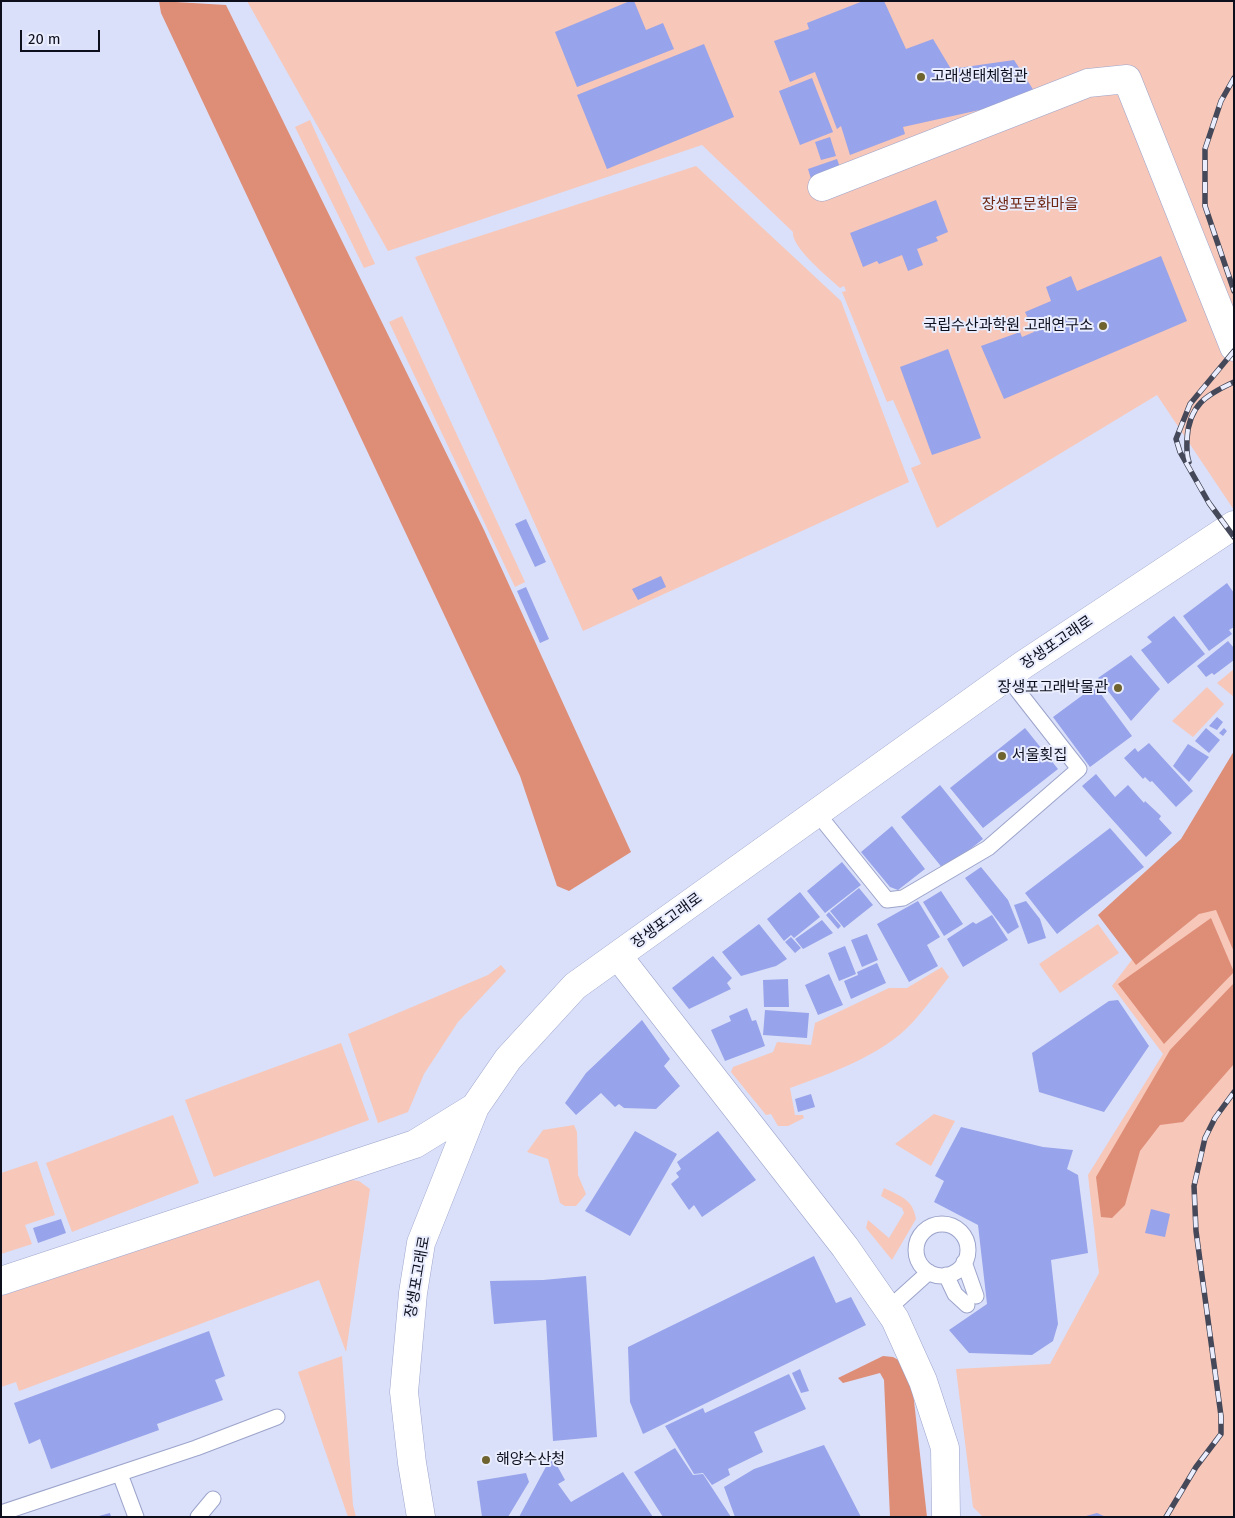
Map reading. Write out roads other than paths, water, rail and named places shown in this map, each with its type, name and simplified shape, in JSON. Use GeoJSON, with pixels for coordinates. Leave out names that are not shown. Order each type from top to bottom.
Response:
{"type":"FeatureCollection","features":[{"type":"Feature","properties":{"kind":"street"},"geometry":{"type":"LineString","coordinates":[[822,187],[1088,83],[1127,79],[1234,347]]}},
{"type":"Feature","properties":{"kind":"street","name":"장생포고래로"},"geometry":{"type":"LineString","coordinates":[[421,1517],[412,1463],[404,1392],[413,1293],[421,1243],[474,1108],[508,1059],[575,986],[1007,677],[1234,525]]}},
{"type":"Feature","properties":{"kind":"street"},"geometry":{"type":"LineString","coordinates":[[618,956],[845,1247],[895,1319],[923,1381],[945,1448],[946,1517]]}},
{"type":"Feature","properties":{"kind":"street"},"geometry":{"type":"LineString","coordinates":[[1,1281],[415,1144],[474,1108]]}},
{"type":"Feature","properties":{"kind":"lane"},"geometry":{"type":"LineString","coordinates":[[817,813],[887,900],[903,898],[988,848],[1079,769],[1007,677]]}},
{"type":"Feature","properties":{"kind":"lane"},"geometry":{"type":"LineString","coordinates":[[949,1224],[963,1234],[968,1250],[964,1262],[954,1272],[946,1276],[929,1272],[918,1260],[916,1252],[920,1236],[932,1226],[949,1224]]}},
{"type":"Feature","properties":{"kind":"lane"},"geometry":{"type":"LineString","coordinates":[[946,1276],[955,1294],[972,1300],[964,1262]]}},
{"type":"Feature","properties":{"kind":"lane"},"geometry":{"type":"LineString","coordinates":[[888,1310],[929,1272]]}},
{"type":"Feature","properties":{"kind":"lane"},"geometry":{"type":"LineString","coordinates":[[1,1513],[196,1448],[277,1417]]}},
{"type":"Feature","properties":{"kind":"lane"},"geometry":{"type":"LineString","coordinates":[[120,1474],[136,1517]]}},
{"type":"Feature","properties":{"kind":"lane"},"geometry":{"type":"LineString","coordinates":[[198,1517],[213,1499]]}},
{"type":"Feature","properties":{"kind":"railway"},"geometry":{"type":"LineString","coordinates":[[1234,78],[1221,101],[1205,149],[1205,206],[1234,291]]}},
{"type":"Feature","properties":{"kind":"railway"},"geometry":{"type":"LineString","coordinates":[[1234,351],[1190,404],[1176,439],[1180,452],[1209,503],[1234,537]]}},
{"type":"Feature","properties":{"kind":"railway"},"geometry":{"type":"LineString","coordinates":[[1189,462],[1187,453],[1188,427],[1195,409],[1207,397],[1234,382]]}},
{"type":"Feature","properties":{"kind":"railway"},"geometry":{"type":"LineString","coordinates":[[1166,1517],[1196,1467],[1221,1434],[1221,1416],[1196,1231],[1194,1186],[1205,1138],[1215,1118],[1234,1092]]}},
{"type":"Feature","properties":{"kind":"place","name":"고래생태체험관"},"geometry":{"type":"Point","coordinates":[921,77]}},
{"type":"Feature","properties":{"kind":"place","name":"국립수산과학원 고래연구소"},"geometry":{"type":"Point","coordinates":[1103,326]}},
{"type":"Feature","properties":{"kind":"place","name":"장생포고래박물관"},"geometry":{"type":"Point","coordinates":[1118,688]}},
{"type":"Feature","properties":{"kind":"place","name":"서울횟집"},"geometry":{"type":"Point","coordinates":[1002,756]}},
{"type":"Feature","properties":{"kind":"place","name":"해양수산청"},"geometry":{"type":"Point","coordinates":[486,1460]}},
{"type":"Feature","properties":{"kind":"park label","name":"장생포문화마을"},"geometry":{"type":"Point","coordinates":[1030,205]}}]}
